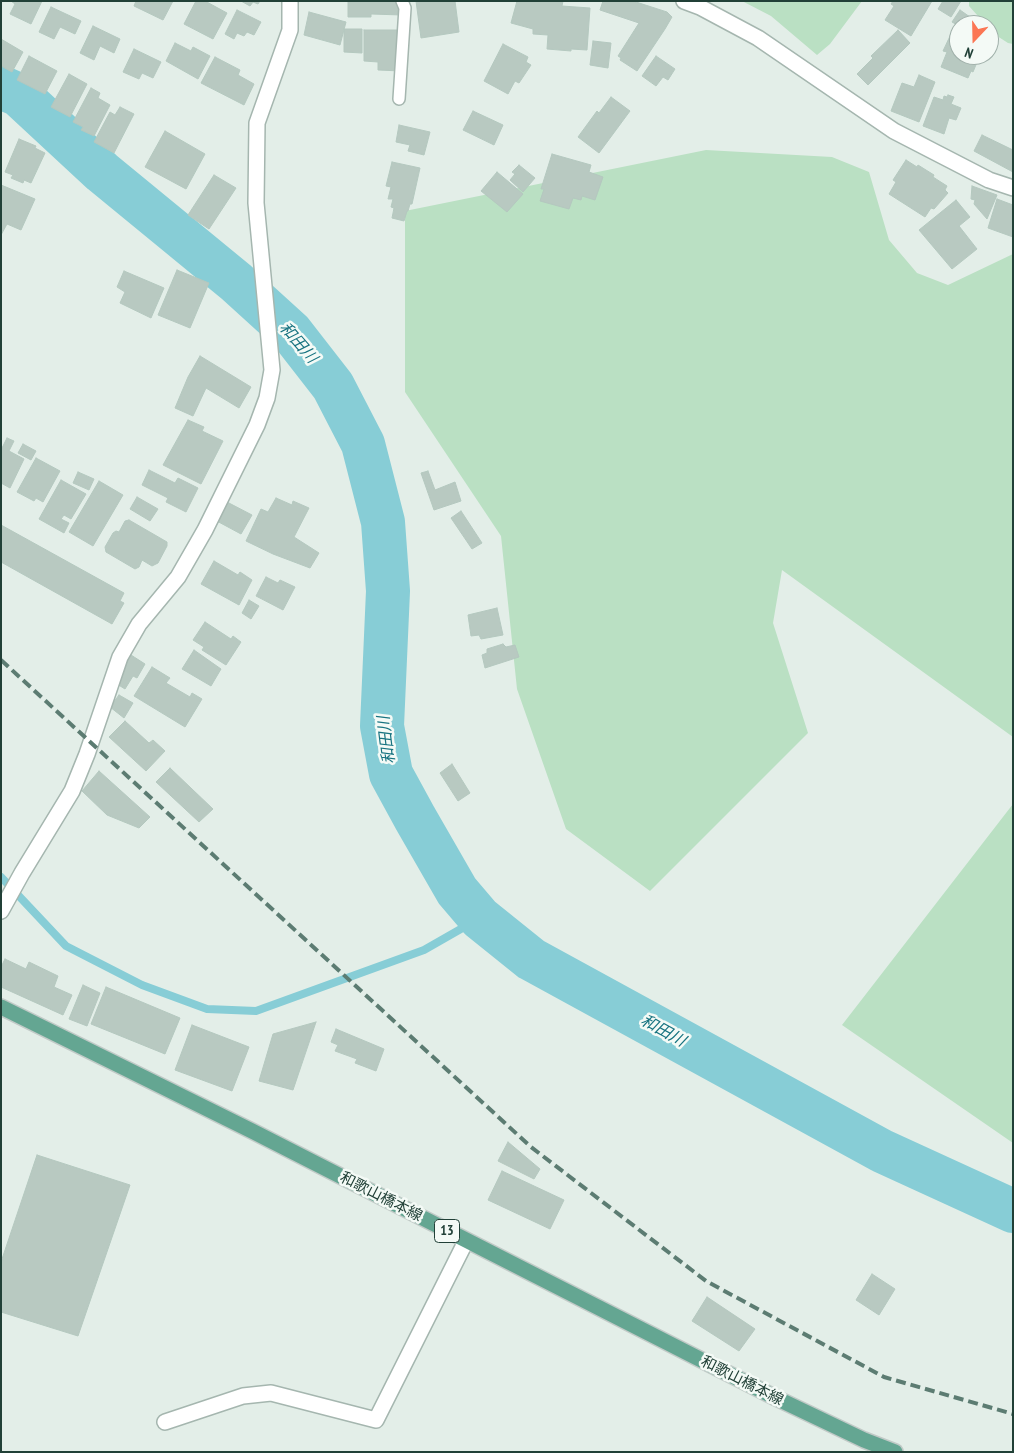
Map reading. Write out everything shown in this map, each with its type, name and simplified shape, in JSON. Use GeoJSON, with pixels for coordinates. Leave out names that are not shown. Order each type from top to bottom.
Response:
{"type":"FeatureCollection","features":[{"type":"Feature","properties":{"kind":"main road","name":"和歌山橋本線"},"geometry":{"type":"LineString","coordinates":[[1,1007],[252,1130],[776,1398],[864,1440],[895,1452]]}},
{"type":"Feature","properties":{"kind":"street"},"geometry":{"type":"LineString","coordinates":[[1,911],[72,791],[87,754],[120,657],[139,624],[183,569],[205,530],[257,425],[267,398],[272,370],[256,203],[257,123],[290,30],[290,1]]}},
{"type":"Feature","properties":{"kind":"street"},"geometry":{"type":"LineString","coordinates":[[684,1],[700,7],[758,38],[894,131],[989,180],[1013,188]]}},
{"type":"Feature","properties":{"kind":"street"},"geometry":{"type":"LineString","coordinates":[[165,1422],[243,1396],[271,1394],[376,1420],[466,1241]]}},
{"type":"Feature","properties":{"kind":"lane"},"geometry":{"type":"LineString","coordinates":[[399,99],[405,8],[402,1]]}},
{"type":"Feature","properties":{"kind":"green space"},"geometry":{"type":"Polygon","coordinates":[[[742,1],[862,1],[830,44],[817,55],[771,16],[742,1]]]}},
{"type":"Feature","properties":{"kind":"green space"},"geometry":{"type":"Polygon","coordinates":[[[969,1],[1013,1],[1013,44],[999,37],[999,15],[977,15],[969,6],[969,1]]]}},
{"type":"Feature","properties":{"kind":"green space"},"geometry":{"type":"Polygon","coordinates":[[[706,150],[832,157],[869,172],[889,240],[917,273],[948,285],[1013,254],[1013,737],[782,570],[773,623],[808,733],[650,891],[566,829],[517,689],[501,536],[405,392],[405,211],[706,150]]]}},
{"type":"Feature","properties":{"kind":"green space"},"geometry":{"type":"Polygon","coordinates":[[[1013,804],[1013,1143],[842,1025],[1013,804]]]}},
{"type":"Feature","properties":{"kind":"building"},"geometry":{"type":"Polygon","coordinates":[[[11,1],[42,1],[31,24],[10,14],[15,4],[11,1]]]}},
{"type":"Feature","properties":{"kind":"building"},"geometry":{"type":"Polygon","coordinates":[[[136,1],[173,1],[163,20],[134,6],[136,1]]]}},
{"type":"Feature","properties":{"kind":"building"},"geometry":{"type":"Polygon","coordinates":[[[196,1],[205,1],[227,13],[213,39],[184,24],[196,1]]]}},
{"type":"Feature","properties":{"kind":"building"},"geometry":{"type":"Polygon","coordinates":[[[241,1],[260,1],[258,4],[253,2],[250,6],[241,1]]]}},
{"type":"Feature","properties":{"kind":"building"},"geometry":{"type":"Polygon","coordinates":[[[348,1],[403,1],[402,15],[371,14],[371,17],[348,17],[348,1]]]}},
{"type":"Feature","properties":{"kind":"building"},"geometry":{"type":"Polygon","coordinates":[[[416,1],[455,1],[459,32],[421,38],[416,1]]]}},
{"type":"Feature","properties":{"kind":"building"},"geometry":{"type":"Polygon","coordinates":[[[517,1],[563,1],[562,6],[590,8],[587,50],[547,49],[548,35],[533,34],[533,29],[511,23],[517,1]]]}},
{"type":"Feature","properties":{"kind":"building"},"geometry":{"type":"Polygon","coordinates":[[[603,1],[633,1],[667,12],[672,17],[637,71],[620,60],[621,58],[618,56],[639,23],[600,10],[603,1]]]}},
{"type":"Feature","properties":{"kind":"building"},"geometry":{"type":"Polygon","coordinates":[[[893,1],[932,1],[911,36],[885,20],[894,6],[891,4],[893,1]]]}},
{"type":"Feature","properties":{"kind":"building"},"geometry":{"type":"Polygon","coordinates":[[[943,1],[961,1],[952,15],[949,16],[938,9],[943,1]]]}},
{"type":"Feature","properties":{"kind":"building"},"geometry":{"type":"Polygon","coordinates":[[[51,7],[81,21],[75,34],[60,27],[54,39],[39,32],[51,7]]]}},
{"type":"Feature","properties":{"kind":"building"},"geometry":{"type":"Polygon","coordinates":[[[237,10],[261,22],[254,35],[247,32],[244,36],[237,33],[234,39],[225,34],[237,10]]]}},
{"type":"Feature","properties":{"kind":"building"},"geometry":{"type":"Polygon","coordinates":[[[960,10],[967,15],[957,15],[960,10]]]}},
{"type":"Feature","properties":{"kind":"building"},"geometry":{"type":"Polygon","coordinates":[[[309,12],[346,22],[340,45],[304,35],[309,12]]]}},
{"type":"Feature","properties":{"kind":"building"},"geometry":{"type":"Polygon","coordinates":[[[93,26],[120,39],[114,53],[100,46],[94,60],[80,53],[93,26]]]}},
{"type":"Feature","properties":{"kind":"building"},"geometry":{"type":"Polygon","coordinates":[[[344,29],[362,29],[362,53],[344,52],[344,29]]]}},
{"type":"Feature","properties":{"kind":"building"},"geometry":{"type":"Polygon","coordinates":[[[364,30],[404,30],[401,71],[378,70],[378,62],[364,61],[364,30]]]}},
{"type":"Feature","properties":{"kind":"building"},"geometry":{"type":"Polygon","coordinates":[[[898,30],[910,43],[868,85],[857,74],[873,58],[871,56],[898,30]]]}},
{"type":"Feature","properties":{"kind":"building"},"geometry":{"type":"Polygon","coordinates":[[[949,38],[949,65],[976,65],[968,78],[941,67],[947,52],[943,51],[949,38]]]}},
{"type":"Feature","properties":{"kind":"building"},"geometry":{"type":"Polygon","coordinates":[[[1,39],[23,52],[12,72],[1,66],[1,39]]]}},
{"type":"Feature","properties":{"kind":"building"},"geometry":{"type":"Polygon","coordinates":[[[593,41],[611,43],[608,68],[590,65],[593,41]]]}},
{"type":"Feature","properties":{"kind":"building"},"geometry":{"type":"Polygon","coordinates":[[[175,43],[191,51],[193,47],[210,56],[198,79],[166,61],[175,43]]]}},
{"type":"Feature","properties":{"kind":"building"},"geometry":{"type":"Polygon","coordinates":[[[503,44],[528,57],[526,62],[531,65],[519,83],[515,81],[508,94],[484,81],[503,44]]]}},
{"type":"Feature","properties":{"kind":"building"},"geometry":{"type":"Polygon","coordinates":[[[134,49],[161,62],[153,78],[142,73],[139,79],[123,72],[134,49]]]}},
{"type":"Feature","properties":{"kind":"building"},"geometry":{"type":"Polygon","coordinates":[[[29,56],[57,71],[45,94],[17,80],[29,56]]]}},
{"type":"Feature","properties":{"kind":"building"},"geometry":{"type":"Polygon","coordinates":[[[656,56],[675,69],[668,80],[663,77],[656,86],[642,76],[656,56]]]}},
{"type":"Feature","properties":{"kind":"building"},"geometry":{"type":"Polygon","coordinates":[[[215,57],[240,70],[238,75],[254,84],[244,105],[201,83],[215,57]]]}},
{"type":"Feature","properties":{"kind":"building"},"geometry":{"type":"Polygon","coordinates":[[[69,74],[87,84],[70,117],[51,107],[69,74]]]}},
{"type":"Feature","properties":{"kind":"building"},"geometry":{"type":"Polygon","coordinates":[[[919,75],[935,82],[919,122],[891,111],[902,83],[914,87],[919,75]]]}},
{"type":"Feature","properties":{"kind":"building"},"geometry":{"type":"Polygon","coordinates":[[[91,88],[100,93],[98,98],[110,105],[94,136],[81,130],[83,127],[73,122],[91,88]]]}},
{"type":"Feature","properties":{"kind":"building"},"geometry":{"type":"Polygon","coordinates":[[[948,95],[954,97],[951,104],[961,108],[956,120],[949,118],[944,134],[923,126],[934,97],[943,100],[944,96],[947,97],[948,95]]]}},
{"type":"Feature","properties":{"kind":"building"},"geometry":{"type":"Polygon","coordinates":[[[611,97],[630,111],[599,153],[578,137],[597,111],[599,113],[611,97]]]}},
{"type":"Feature","properties":{"kind":"building"},"geometry":{"type":"Polygon","coordinates":[[[120,107],[134,114],[114,153],[94,142],[110,112],[115,115],[120,107]]]}},
{"type":"Feature","properties":{"kind":"building"},"geometry":{"type":"Polygon","coordinates":[[[473,111],[503,125],[494,145],[463,130],[473,111]]]}},
{"type":"Feature","properties":{"kind":"building"},"geometry":{"type":"Polygon","coordinates":[[[399,125],[430,132],[424,155],[408,151],[410,145],[396,142],[399,125]]]}},
{"type":"Feature","properties":{"kind":"building"},"geometry":{"type":"Polygon","coordinates":[[[165,131],[205,154],[186,189],[145,167],[165,131]]]}},
{"type":"Feature","properties":{"kind":"building"},"geometry":{"type":"Polygon","coordinates":[[[982,135],[1013,150],[1013,172],[974,151],[982,135]]]}},
{"type":"Feature","properties":{"kind":"building"},"geometry":{"type":"Polygon","coordinates":[[[19,139],[36,146],[35,148],[45,153],[31,183],[24,180],[23,183],[11,178],[13,175],[5,172],[19,139]]]}},
{"type":"Feature","properties":{"kind":"building"},"geometry":{"type":"Polygon","coordinates":[[[552,154],[591,165],[589,172],[603,177],[595,200],[582,196],[581,200],[573,198],[569,209],[540,201],[544,189],[541,189],[552,154]]]}},
{"type":"Feature","properties":{"kind":"building"},"geometry":{"type":"Polygon","coordinates":[[[906,160],[934,175],[933,177],[947,186],[945,190],[948,193],[934,209],[931,208],[925,217],[889,194],[896,182],[893,180],[906,160]]]}},
{"type":"Feature","properties":{"kind":"building"},"geometry":{"type":"Polygon","coordinates":[[[392,162],[420,168],[412,204],[410,204],[404,221],[392,218],[394,208],[391,207],[393,199],[388,199],[391,187],[386,186],[392,162]]]}},
{"type":"Feature","properties":{"kind":"building"},"geometry":{"type":"Polygon","coordinates":[[[519,165],[535,178],[523,192],[510,180],[515,174],[512,172],[519,165]]]}},
{"type":"Feature","properties":{"kind":"building"},"geometry":{"type":"Polygon","coordinates":[[[497,172],[523,194],[507,212],[481,191],[497,172]]]}},
{"type":"Feature","properties":{"kind":"building"},"geometry":{"type":"Polygon","coordinates":[[[214,175],[236,188],[209,229],[188,215],[214,175]]]}},
{"type":"Feature","properties":{"kind":"building"},"geometry":{"type":"Polygon","coordinates":[[[1,185],[35,199],[21,230],[7,224],[1,235],[1,185]]]}},
{"type":"Feature","properties":{"kind":"building"},"geometry":{"type":"Polygon","coordinates":[[[972,186],[997,195],[987,219],[974,204],[975,200],[971,199],[972,186]]]}},
{"type":"Feature","properties":{"kind":"building"},"geometry":{"type":"Polygon","coordinates":[[[997,199],[1013,205],[1013,237],[988,228],[997,199]]]}},
{"type":"Feature","properties":{"kind":"building"},"geometry":{"type":"Polygon","coordinates":[[[956,200],[970,217],[959,226],[977,249],[952,269],[919,230],[956,200]]]}},
{"type":"Feature","properties":{"kind":"building"},"geometry":{"type":"Polygon","coordinates":[[[177,270],[209,283],[190,328],[158,315],[177,270]]]}},
{"type":"Feature","properties":{"kind":"building"},"geometry":{"type":"Polygon","coordinates":[[[124,271],[164,288],[151,318],[120,303],[125,292],[117,287],[124,271]]]}},
{"type":"Feature","properties":{"kind":"building"},"geometry":{"type":"Polygon","coordinates":[[[200,356],[251,387],[239,408],[206,388],[193,416],[175,408],[188,377],[200,356]]]}},
{"type":"Feature","properties":{"kind":"building"},"geometry":{"type":"Polygon","coordinates":[[[188,420],[204,427],[202,431],[223,441],[201,484],[163,465],[188,420]]]}},
{"type":"Feature","properties":{"kind":"building"},"geometry":{"type":"Polygon","coordinates":[[[7,438],[14,441],[9,451],[24,459],[10,488],[1,483],[1,450],[7,438]]]}},
{"type":"Feature","properties":{"kind":"building"},"geometry":{"type":"Polygon","coordinates":[[[23,444],[36,451],[31,460],[18,453],[23,444]]]}},
{"type":"Feature","properties":{"kind":"building"},"geometry":{"type":"Polygon","coordinates":[[[36,458],[60,471],[43,502],[36,498],[34,501],[17,492],[36,458]]]}},
{"type":"Feature","properties":{"kind":"building"},"geometry":{"type":"Polygon","coordinates":[[[149,470],[175,483],[178,478],[198,488],[186,512],[166,502],[168,498],[142,485],[149,470]]]}},
{"type":"Feature","properties":{"kind":"building"},"geometry":{"type":"Polygon","coordinates":[[[428,471],[435,490],[455,482],[461,501],[434,510],[421,473],[428,471]]]}},
{"type":"Feature","properties":{"kind":"building"},"geometry":{"type":"Polygon","coordinates":[[[78,472],[94,479],[89,490],[73,483],[78,472]]]}},
{"type":"Feature","properties":{"kind":"building"},"geometry":{"type":"Polygon","coordinates":[[[61,480],[86,494],[71,519],[64,515],[61,519],[69,523],[64,533],[39,519],[61,480]]]}},
{"type":"Feature","properties":{"kind":"building"},"geometry":{"type":"Polygon","coordinates":[[[99,481],[123,495],[93,546],[69,532],[99,481]]]}},
{"type":"Feature","properties":{"kind":"building"},"geometry":{"type":"Polygon","coordinates":[[[137,497],[158,509],[150,521],[130,509],[137,497]]]}},
{"type":"Feature","properties":{"kind":"building"},"geometry":{"type":"Polygon","coordinates":[[[276,498],[292,505],[293,501],[309,508],[294,537],[319,553],[310,568],[246,541],[261,509],[268,512],[276,498]]]}},
{"type":"Feature","properties":{"kind":"building"},"geometry":{"type":"Polygon","coordinates":[[[227,502],[252,515],[241,534],[215,520],[227,502]]]}},
{"type":"Feature","properties":{"kind":"building"},"geometry":{"type":"Polygon","coordinates":[[[461,511],[482,543],[472,549],[451,518],[461,511]]]}},
{"type":"Feature","properties":{"kind":"building"},"geometry":{"type":"Polygon","coordinates":[[[129,520],[167,542],[167,546],[158,563],[152,566],[142,560],[139,567],[135,569],[106,552],[105,547],[113,533],[119,532],[125,521],[129,520]]]}},
{"type":"Feature","properties":{"kind":"building"},"geometry":{"type":"Polygon","coordinates":[[[1,525],[124,593],[120,601],[124,603],[112,624],[1,562],[1,525]]]}},
{"type":"Feature","properties":{"kind":"building"},"geometry":{"type":"Polygon","coordinates":[[[214,561],[238,575],[240,572],[252,580],[239,605],[201,584],[214,561]]]}},
{"type":"Feature","properties":{"kind":"building"},"geometry":{"type":"Polygon","coordinates":[[[266,577],[278,583],[280,580],[295,587],[283,610],[256,596],[266,577]]]}},
{"type":"Feature","properties":{"kind":"building"},"geometry":{"type":"Polygon","coordinates":[[[249,600],[259,606],[251,619],[242,613],[249,600]]]}},
{"type":"Feature","properties":{"kind":"building"},"geometry":{"type":"Polygon","coordinates":[[[497,608],[503,635],[481,639],[479,635],[471,636],[468,615],[497,608]]]}},
{"type":"Feature","properties":{"kind":"building"},"geometry":{"type":"Polygon","coordinates":[[[205,622],[231,639],[233,636],[241,642],[226,665],[202,650],[204,647],[193,640],[205,622]]]}},
{"type":"Feature","properties":{"kind":"building"},"geometry":{"type":"Polygon","coordinates":[[[503,644],[506,647],[515,645],[519,657],[485,668],[482,655],[487,653],[487,649],[503,644]]]}},
{"type":"Feature","properties":{"kind":"building"},"geometry":{"type":"Polygon","coordinates":[[[194,650],[221,669],[211,686],[182,669],[194,650]]]}},
{"type":"Feature","properties":{"kind":"building"},"geometry":{"type":"Polygon","coordinates":[[[131,655],[145,664],[137,678],[133,676],[125,689],[117,684],[131,655]]]}},
{"type":"Feature","properties":{"kind":"building"},"geometry":{"type":"Polygon","coordinates":[[[152,667],[170,678],[166,683],[190,697],[192,693],[202,699],[185,727],[134,696],[152,667]]]}},
{"type":"Feature","properties":{"kind":"building"},"geometry":{"type":"Polygon","coordinates":[[[119,695],[133,703],[124,718],[110,707],[119,695]]]}},
{"type":"Feature","properties":{"kind":"building"},"geometry":{"type":"Polygon","coordinates":[[[125,721],[149,743],[153,740],[165,751],[146,771],[109,737],[125,721]]]}},
{"type":"Feature","properties":{"kind":"building"},"geometry":{"type":"Polygon","coordinates":[[[452,764],[470,793],[458,801],[440,773],[452,764]]]}},
{"type":"Feature","properties":{"kind":"building"},"geometry":{"type":"Polygon","coordinates":[[[170,768],[213,809],[199,822],[156,782],[170,768]]]}},
{"type":"Feature","properties":{"kind":"building"},"geometry":{"type":"Polygon","coordinates":[[[99,771],[150,817],[139,828],[107,815],[82,791],[99,771]]]}},
{"type":"Feature","properties":{"kind":"building"},"geometry":{"type":"Polygon","coordinates":[[[5,959],[26,969],[29,962],[58,976],[54,987],[72,995],[63,1015],[1,987],[1,967],[5,959]]]}},
{"type":"Feature","properties":{"kind":"building"},"geometry":{"type":"Polygon","coordinates":[[[83,985],[100,993],[87,1026],[69,1019],[83,985]]]}},
{"type":"Feature","properties":{"kind":"building"},"geometry":{"type":"Polygon","coordinates":[[[106,987],[180,1018],[165,1054],[91,1024],[106,987]]]}},
{"type":"Feature","properties":{"kind":"building"},"geometry":{"type":"Polygon","coordinates":[[[316,1022],[293,1090],[259,1081],[273,1034],[316,1022]]]}},
{"type":"Feature","properties":{"kind":"building"},"geometry":{"type":"Polygon","coordinates":[[[192,1025],[249,1047],[232,1091],[175,1070],[192,1025]]]}},
{"type":"Feature","properties":{"kind":"building"},"geometry":{"type":"Polygon","coordinates":[[[336,1029],[384,1049],[376,1071],[355,1063],[357,1059],[335,1051],[338,1045],[331,1042],[336,1029]]]}},
{"type":"Feature","properties":{"kind":"building"},"geometry":{"type":"Polygon","coordinates":[[[508,1142],[540,1169],[534,1179],[498,1161],[508,1142]]]}},
{"type":"Feature","properties":{"kind":"building"},"geometry":{"type":"Polygon","coordinates":[[[37,1155],[130,1185],[78,1336],[1,1312],[1,1262],[37,1155]]]}},
{"type":"Feature","properties":{"kind":"building"},"geometry":{"type":"Polygon","coordinates":[[[502,1171],[564,1200],[550,1229],[488,1200],[502,1171]]]}},
{"type":"Feature","properties":{"kind":"building"},"geometry":{"type":"Polygon","coordinates":[[[872,1274],[895,1289],[879,1315],[856,1300],[872,1274]]]}},
{"type":"Feature","properties":{"kind":"building"},"geometry":{"type":"Polygon","coordinates":[[[707,1297],[755,1329],[739,1351],[692,1321],[707,1297]]]}},
{"type":"Feature","properties":{"kind":"waterway","name":"和田川"},"geometry":{"type":"LineString","coordinates":[[1,87],[19,95],[102,172],[236,282],[291,332],[333,386],[363,444],[383,522],[388,591],[382,726],[391,774],[457,891],[480,918],[531,959],[882,1151],[1013,1211]]}},
{"type":"Feature","properties":{"kind":"waterway"},"geometry":{"type":"LineString","coordinates":[[1,877],[66,946],[142,985],[207,1009],[256,1011],[424,950],[480,918]]}},
{"type":"Feature","properties":{"kind":"railway"},"geometry":{"type":"LineString","coordinates":[[1,660],[531,1147],[706,1281],[884,1377],[1013,1414]]}}]}
